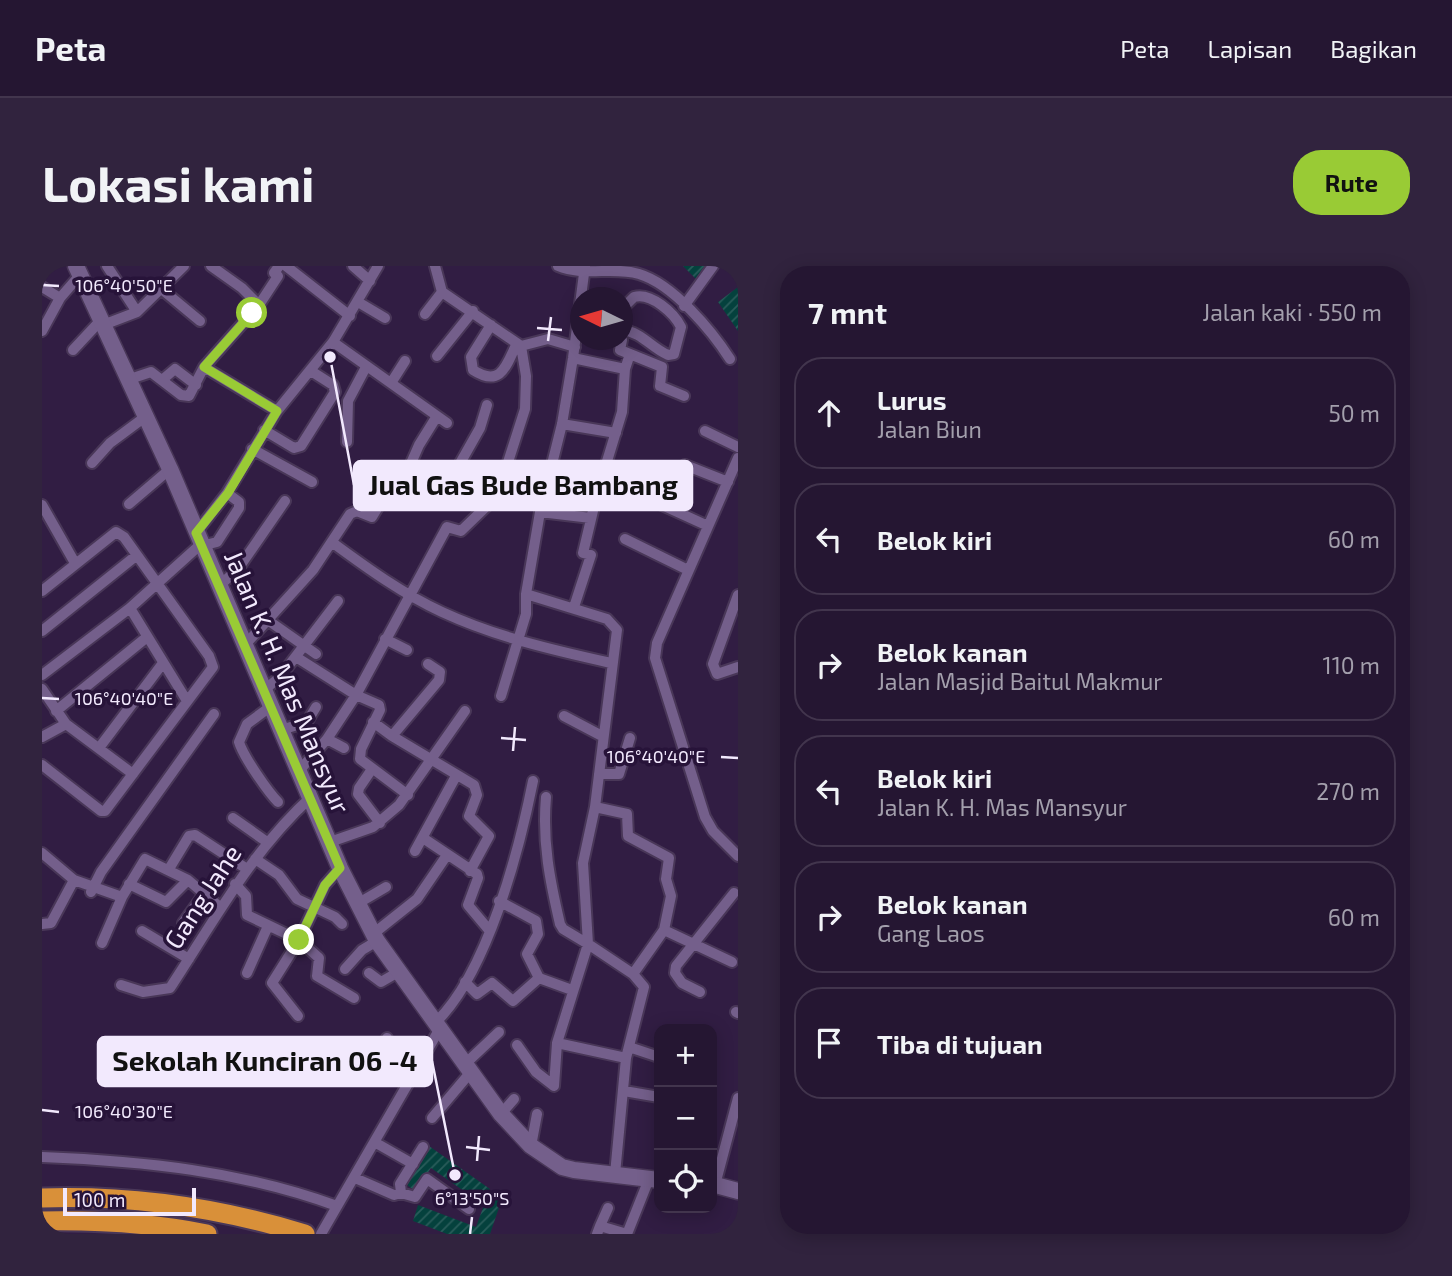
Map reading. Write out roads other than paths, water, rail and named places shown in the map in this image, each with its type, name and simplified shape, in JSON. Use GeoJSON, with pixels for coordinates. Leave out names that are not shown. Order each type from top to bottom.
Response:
{"type":"FeatureCollection","features":[{"type":"Feature","properties":{"kind":"highway"},"geometry":{"type":"LineString","coordinates":[[42,1198],[102,1196],[156,1203],[252,1218],[305,1234]]}},
{"type":"Feature","properties":{"kind":"highway"},"geometry":{"type":"LineString","coordinates":[[42,1221],[102,1220],[164,1225],[207,1234]]}},
{"type":"Feature","properties":{"kind":"street"},"geometry":{"type":"LineString","coordinates":[[107,266],[137,312]]}},
{"type":"Feature","properties":{"kind":"street"},"geometry":{"type":"LineString","coordinates":[[73,350],[102,323],[137,312],[159,287],[184,266]]}},
{"type":"Feature","properties":{"kind":"street"},"geometry":{"type":"LineString","coordinates":[[211,266],[242,288],[259,305]]}},
{"type":"Feature","properties":{"kind":"street"},"geometry":{"type":"LineString","coordinates":[[353,266],[370,281]]}},
{"type":"Feature","properties":{"kind":"street"},"geometry":{"type":"LineString","coordinates":[[42,675],[130,608],[199,541],[264,430],[333,342],[378,266]]}},
{"type":"Feature","properties":{"kind":"street"},"geometry":{"type":"LineString","coordinates":[[558,266],[639,274],[684,306],[711,330],[730,359]]}},
{"type":"Feature","properties":{"kind":"street"},"geometry":{"type":"LineString","coordinates":[[684,306],[713,266]]}},
{"type":"Feature","properties":{"kind":"street"},"geometry":{"type":"LineString","coordinates":[[127,380],[148,372],[186,397],[196,385],[204,367],[259,305],[278,276],[274,273],[278,267],[350,316]]}},
{"type":"Feature","properties":{"kind":"street"},"geometry":{"type":"LineString","coordinates":[[299,771],[327,739],[356,695],[447,527],[461,531],[493,500],[524,409],[526,376],[519,344],[442,292],[437,267]]}},
{"type":"Feature","properties":{"kind":"street"},"geometry":{"type":"LineString","coordinates":[[582,287],[584,269]]}},
{"type":"Feature","properties":{"kind":"street"},"geometry":{"type":"LineString","coordinates":[[42,331],[78,270]]}},
{"type":"Feature","properties":{"kind":"street","name":"Jalan K. H. Mas Mansyur"},"geometry":{"type":"LineString","coordinates":[[78,270],[170,469],[340,868],[375,938],[467,1069],[501,1114],[531,1146],[562,1167],[654,1179]]}},
{"type":"Feature","properties":{"kind":"street"},"geometry":{"type":"LineString","coordinates":[[42,287],[60,298]]}},
{"type":"Feature","properties":{"kind":"street"},"geometry":{"type":"LineString","coordinates":[[159,287],[200,321]]}},
{"type":"Feature","properties":{"kind":"street"},"geometry":{"type":"LineString","coordinates":[[425,314],[442,292]]}},
{"type":"Feature","properties":{"kind":"street"},"geometry":{"type":"LineString","coordinates":[[633,298],[649,298],[674,316],[681,327],[674,354],[668,355],[650,346],[640,333],[633,333]]}},
{"type":"Feature","properties":{"kind":"street"},"geometry":{"type":"LineString","coordinates":[[358,302],[385,318]]}},
{"type":"Feature","properties":{"kind":"street"},"geometry":{"type":"LineString","coordinates":[[437,356],[473,312]]}},
{"type":"Feature","properties":{"kind":"street"},"geometry":{"type":"LineString","coordinates":[[491,325],[471,357],[473,370],[485,378],[496,377],[501,373],[519,344],[548,339],[574,352],[625,369]]}},
{"type":"Feature","properties":{"kind":"street"},"geometry":{"type":"LineString","coordinates":[[333,342],[447,423]]}},
{"type":"Feature","properties":{"kind":"street"},"geometry":{"type":"LineString","coordinates":[[620,350],[662,367],[660,386],[684,396]]}},
{"type":"Feature","properties":{"kind":"street"},"geometry":{"type":"LineString","coordinates":[[501,696],[516,641],[524,627],[526,594],[540,512],[562,424],[574,352]]}},
{"type":"Feature","properties":{"kind":"street"},"geometry":{"type":"LineString","coordinates":[[574,607],[591,555],[583,553],[622,412],[625,369],[630,354]]}},
{"type":"Feature","properties":{"kind":"street"},"geometry":{"type":"LineString","coordinates":[[391,383],[405,361]]}},
{"type":"Feature","properties":{"kind":"street"},"geometry":{"type":"LineString","coordinates":[[204,367],[277,411]]}},
{"type":"Feature","properties":{"kind":"street"},"geometry":{"type":"LineString","coordinates":[[346,442],[348,401],[366,367]]}},
{"type":"Feature","properties":{"kind":"street"},"geometry":{"type":"LineString","coordinates":[[162,380],[175,369],[196,385]]}},
{"type":"Feature","properties":{"kind":"street"},"geometry":{"type":"LineString","coordinates":[[264,430],[294,448],[301,446],[335,392],[332,385],[312,371]]}},
{"type":"Feature","properties":{"kind":"street"},"geometry":{"type":"LineString","coordinates":[[486,405],[480,428],[454,474],[457,479],[493,500]]}},
{"type":"Feature","properties":{"kind":"street"},"geometry":{"type":"LineString","coordinates":[[244,646],[269,621],[333,543],[350,514],[357,511],[372,517],[393,482],[405,477],[419,445],[437,416]]}},
{"type":"Feature","properties":{"kind":"street"},"geometry":{"type":"LineString","coordinates":[[92,463],[110,443],[145,417]]}},
{"type":"Feature","properties":{"kind":"street"},"geometry":{"type":"LineString","coordinates":[[562,424],[616,433]]}},
{"type":"Feature","properties":{"kind":"street"},"geometry":{"type":"LineString","coordinates":[[705,431],[738,447]]}},
{"type":"Feature","properties":{"kind":"street"},"geometry":{"type":"LineString","coordinates":[[252,449],[312,482]]}},
{"type":"Feature","properties":{"kind":"street"},"geometry":{"type":"LineString","coordinates":[[738,458],[657,643],[657,671],[705,817],[713,831],[738,856]]}},
{"type":"Feature","properties":{"kind":"street"},"geometry":{"type":"LineString","coordinates":[[685,465],[728,482]]}},
{"type":"Feature","properties":{"kind":"street"},"geometry":{"type":"LineString","coordinates":[[129,505],[170,469]]}},
{"type":"Feature","properties":{"kind":"street"},"geometry":{"type":"LineString","coordinates":[[199,541],[216,542],[239,508],[239,502],[228,493]]}},
{"type":"Feature","properties":{"kind":"street"},"geometry":{"type":"LineString","coordinates":[[638,494],[708,526]]}},
{"type":"Feature","properties":{"kind":"street"},"geometry":{"type":"LineString","coordinates":[[219,586],[237,569],[285,501]]}},
{"type":"Feature","properties":{"kind":"street"},"geometry":{"type":"LineString","coordinates":[[42,505],[75,563]]}},
{"type":"Feature","properties":{"kind":"street"},"geometry":{"type":"LineString","coordinates":[[540,512],[591,518]]}},
{"type":"Feature","properties":{"kind":"street"},"geometry":{"type":"LineString","coordinates":[[42,591],[112,532],[120,533],[209,656],[213,667],[103,811],[42,765]]}},
{"type":"Feature","properties":{"kind":"street"},"geometry":{"type":"LineString","coordinates":[[625,539],[688,570]]}},
{"type":"Feature","properties":{"kind":"street"},"geometry":{"type":"LineString","coordinates":[[333,543],[409,594],[442,612],[516,641],[611,663]]}},
{"type":"Feature","properties":{"kind":"street"},"geometry":{"type":"LineString","coordinates":[[42,631],[137,555]]}},
{"type":"Feature","properties":{"kind":"street"},"geometry":{"type":"LineString","coordinates":[[517,1045],[536,1072],[554,1086],[557,1043],[588,944],[583,863],[595,807],[611,663],[617,635],[613,623],[574,607],[526,594]]}},
{"type":"Feature","properties":{"kind":"street"},"geometry":{"type":"LineString","coordinates":[[738,595],[713,664],[714,671],[723,675],[738,667]]}},
{"type":"Feature","properties":{"kind":"street"},"geometry":{"type":"LineString","coordinates":[[263,691],[296,657],[338,601]]}},
{"type":"Feature","properties":{"kind":"street"},"geometry":{"type":"LineString","coordinates":[[130,608],[187,701]]}},
{"type":"Feature","properties":{"kind":"street"},"geometry":{"type":"LineString","coordinates":[[269,621],[316,654]]}},
{"type":"Feature","properties":{"kind":"street"},"geometry":{"type":"LineString","coordinates":[[56,711],[147,637]]}},
{"type":"Feature","properties":{"kind":"street"},"geometry":{"type":"LineString","coordinates":[[386,639],[407,650]]}},
{"type":"Feature","properties":{"kind":"street"},"geometry":{"type":"LineString","coordinates":[[296,657],[356,695],[379,705],[380,710],[360,755],[363,763],[408,795]]}},
{"type":"Feature","properties":{"kind":"street"},"geometry":{"type":"LineString","coordinates":[[99,748],[163,663]]}},
{"type":"Feature","properties":{"kind":"street"},"geometry":{"type":"LineString","coordinates":[[392,736],[439,680],[440,672],[428,664]]}},
{"type":"Feature","properties":{"kind":"street"},"geometry":{"type":"LineString","coordinates":[[42,689],[66,724],[133,774]]}},
{"type":"Feature","properties":{"kind":"street"},"geometry":{"type":"LineString","coordinates":[[270,707],[247,724],[239,742],[262,777],[265,789],[278,802]]}},
{"type":"Feature","properties":{"kind":"street"},"geometry":{"type":"LineString","coordinates":[[281,730],[307,722],[316,707]]}},
{"type":"Feature","properties":{"kind":"street"},"geometry":{"type":"LineString","coordinates":[[330,842],[380,822],[408,795],[466,711]]}},
{"type":"Feature","properties":{"kind":"street"},"geometry":{"type":"LineString","coordinates":[[92,889],[214,715]]}},
{"type":"Feature","properties":{"kind":"street"},"geometry":{"type":"LineString","coordinates":[[564,716],[602,736]]}},
{"type":"Feature","properties":{"kind":"street"},"geometry":{"type":"LineString","coordinates":[[373,722],[474,785],[477,795],[469,816],[489,836],[470,871]]}},
{"type":"Feature","properties":{"kind":"street"},"geometry":{"type":"LineString","coordinates":[[42,737],[66,724]]}},
{"type":"Feature","properties":{"kind":"street"},"geometry":{"type":"LineString","coordinates":[[598,774],[619,774],[630,738]]}},
{"type":"Feature","properties":{"kind":"street"},"geometry":{"type":"LineString","coordinates":[[327,739],[344,748]]}},
{"type":"Feature","properties":{"kind":"street"},"geometry":{"type":"LineString","coordinates":[[372,769],[358,794],[380,822]]}},
{"type":"Feature","properties":{"kind":"street"},"geometry":{"type":"LineString","coordinates":[[415,851],[456,776]]}},
{"type":"Feature","properties":{"kind":"street"},"geometry":{"type":"LineString","coordinates":[[321,1234],[376,1143],[437,1026],[481,959],[523,831],[533,781]]}},
{"type":"Feature","properties":{"kind":"street","name":"Gang Jahe"},"geometry":{"type":"LineString","coordinates":[[121,985],[143,992],[167,990],[235,884],[267,842],[311,797]]}},
{"type":"Feature","properties":{"kind":"street"},"geometry":{"type":"LineString","coordinates":[[546,797],[545,857],[560,924],[563,929],[642,982],[644,995],[628,1052],[615,1174]]}},
{"type":"Feature","properties":{"kind":"street"},"geometry":{"type":"LineString","coordinates":[[595,807],[627,814],[628,836],[669,858],[666,879],[671,896],[664,930],[633,974]]}},
{"type":"Feature","properties":{"kind":"street"},"geometry":{"type":"LineString","coordinates":[[233,818],[267,842]]}},
{"type":"Feature","properties":{"kind":"street"},"geometry":{"type":"LineString","coordinates":[[169,869],[189,836],[195,835],[247,869]]}},
{"type":"Feature","properties":{"kind":"street"},"geometry":{"type":"LineString","coordinates":[[423,838],[478,878],[467,905],[489,930]]}},
{"type":"Feature","properties":{"kind":"street"},"geometry":{"type":"LineString","coordinates":[[42,853],[74,880],[92,889],[122,897]]}},
{"type":"Feature","properties":{"kind":"street"},"geometry":{"type":"LineString","coordinates":[[345,969],[417,899],[447,855]]}},
{"type":"Feature","properties":{"kind":"street"},"geometry":{"type":"LineString","coordinates":[[102,943],[122,897],[145,859],[188,880],[221,908]]}},
{"type":"Feature","properties":{"kind":"street"},"geometry":{"type":"LineString","coordinates":[[255,859],[279,876],[297,899],[312,908],[324,911],[342,924]]}},
{"type":"Feature","properties":{"kind":"street"},"geometry":{"type":"LineString","coordinates":[[298,1016],[272,986],[299,940],[325,885],[340,868]]}},
{"type":"Feature","properties":{"kind":"street"},"geometry":{"type":"LineString","coordinates":[[42,924],[51,923],[74,880]]}},
{"type":"Feature","properties":{"kind":"street"},"geometry":{"type":"LineString","coordinates":[[129,884],[166,902],[188,880]]}},
{"type":"Feature","properties":{"kind":"street"},"geometry":{"type":"LineString","coordinates":[[235,884],[246,896],[247,915],[299,940],[319,958],[317,976],[354,998]]}},
{"type":"Feature","properties":{"kind":"street"},"geometry":{"type":"LineString","coordinates":[[357,904],[386,887]]}},
{"type":"Feature","properties":{"kind":"street"},"geometry":{"type":"LineString","coordinates":[[701,992],[682,983],[675,973],[692,944],[734,892]]}},
{"type":"Feature","properties":{"kind":"street"},"geometry":{"type":"LineString","coordinates":[[183,923],[204,894]]}},
{"type":"Feature","properties":{"kind":"street"},"geometry":{"type":"LineString","coordinates":[[499,901],[536,921],[538,934],[527,954],[539,978],[572,990]]}},
{"type":"Feature","properties":{"kind":"street"},"geometry":{"type":"LineString","coordinates":[[194,906],[212,922]]}},
{"type":"Feature","properties":{"kind":"street"},"geometry":{"type":"LineString","coordinates":[[247,973],[268,926]]}},
{"type":"Feature","properties":{"kind":"street"},"geometry":{"type":"LineString","coordinates":[[664,930],[732,962]]}},
{"type":"Feature","properties":{"kind":"street"},"geometry":{"type":"LineString","coordinates":[[142,931],[189,959]]}},
{"type":"Feature","properties":{"kind":"street"},"geometry":{"type":"LineString","coordinates":[[369,973],[381,982],[400,971]]}},
{"type":"Feature","properties":{"kind":"street"},"geometry":{"type":"LineString","coordinates":[[465,982],[476,994],[492,983],[513,1001],[539,978]]}},
{"type":"Feature","properties":{"kind":"street"},"geometry":{"type":"LineString","coordinates":[[432,1118],[467,1069],[499,1032]]}},
{"type":"Feature","properties":{"kind":"street"},"geometry":{"type":"LineString","coordinates":[[387,1038],[389,1048],[415,1070]]}},
{"type":"Feature","properties":{"kind":"street"},"geometry":{"type":"LineString","coordinates":[[557,1043],[654,1056]]}},
{"type":"Feature","properties":{"kind":"street"},"geometry":{"type":"LineString","coordinates":[[624,1091],[654,1096]]}},
{"type":"Feature","properties":{"kind":"street"},"geometry":{"type":"LineString","coordinates":[[717,1171],[738,1098]]}},
{"type":"Feature","properties":{"kind":"street"},"geometry":{"type":"LineString","coordinates":[[501,1114],[514,1099]]}},
{"type":"Feature","properties":{"kind":"street"},"geometry":{"type":"LineString","coordinates":[[531,1146],[537,1114]]}},
{"type":"Feature","properties":{"kind":"street"},"geometry":{"type":"LineString","coordinates":[[716,1150],[719,1142]]}},
{"type":"Feature","properties":{"kind":"street"},"geometry":{"type":"LineString","coordinates":[[376,1143],[413,1164]]}},
{"type":"Feature","properties":{"kind":"street"},"geometry":{"type":"LineString","coordinates":[[401,1193],[400,1184],[424,1147]]}},
{"type":"Feature","properties":{"kind":"street"},"geometry":{"type":"LineString","coordinates":[[42,1157],[130,1160],[220,1174],[304,1194],[337,1206]]}},
{"type":"Feature","properties":{"kind":"street"},"geometry":{"type":"LineString","coordinates":[[355,1178],[394,1195],[401,1193],[415,1197],[427,1179],[469,1209]]}},
{"type":"Feature","properties":{"kind":"street"},"geometry":{"type":"LineString","coordinates":[[608,1208],[598,1230],[627,1234],[654,1179]]}},
{"type":"Feature","properties":{"kind":"street"},"geometry":{"type":"LineString","coordinates":[[717,1186],[738,1191]]}},
{"type":"Feature","properties":{"kind":"place","name":"Jual Gas Bude Bambang"},"geometry":{"type":"Point","coordinates":[330,357]}},
{"type":"Feature","properties":{"kind":"place","name":"Sekolah Kunciran 06 -4"},"geometry":{"type":"Point","coordinates":[455,1175]}}]}
